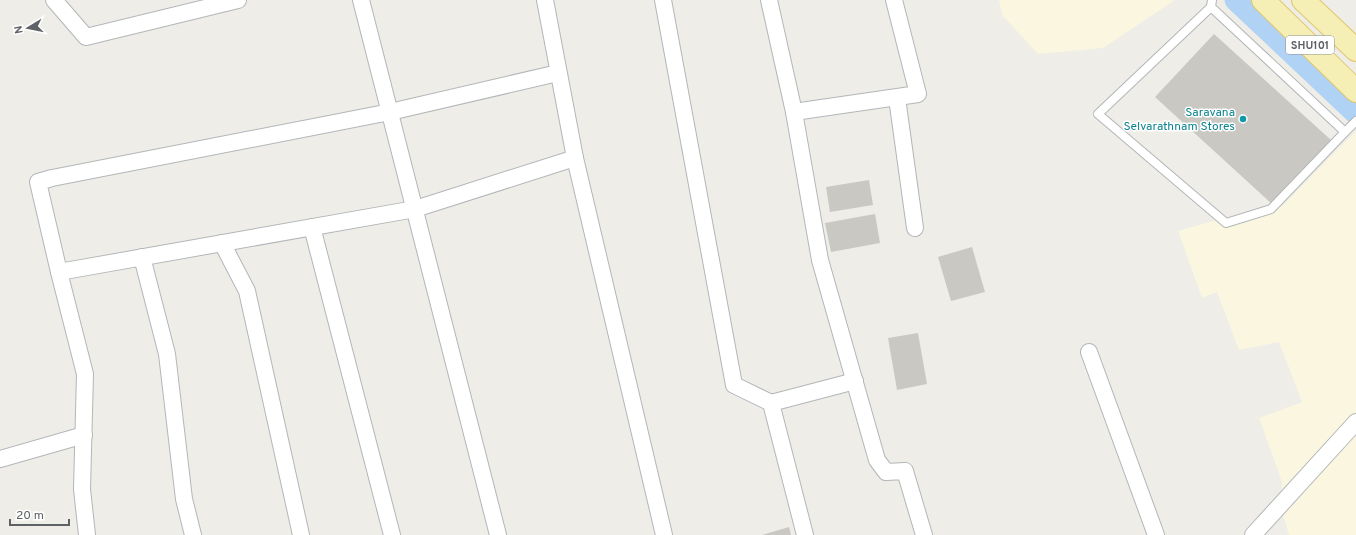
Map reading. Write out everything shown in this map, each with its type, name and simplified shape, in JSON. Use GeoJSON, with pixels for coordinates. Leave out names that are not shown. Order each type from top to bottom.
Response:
{"type":"FeatureCollection","features":[{"type":"Feature","properties":{"kind":"main road","name":"SHU101"},"geometry":{"type":"LineString","coordinates":[[1264,0],[1356,91]]}},
{"type":"Feature","properties":{"kind":"main road","name":"SHU101"},"geometry":{"type":"LineString","coordinates":[[1304,0],[1356,50]]}},
{"type":"Feature","properties":{"kind":"street"},"geometry":{"type":"LineString","coordinates":[[54,0],[86,37],[238,0]]}},
{"type":"Feature","properties":{"kind":"street"},"geometry":{"type":"LineString","coordinates":[[361,0],[498,535]]}},
{"type":"Feature","properties":{"kind":"street"},"geometry":{"type":"LineString","coordinates":[[545,0],[574,158],[664,535]]}},
{"type":"Feature","properties":{"kind":"street"},"geometry":{"type":"LineString","coordinates":[[662,0],[734,385],[771,403],[855,381]]}},
{"type":"Feature","properties":{"kind":"street"},"geometry":{"type":"LineString","coordinates":[[769,0],[794,112],[820,260],[877,460],[886,472],[905,471],[924,535]]}},
{"type":"Feature","properties":{"kind":"street"},"geometry":{"type":"LineString","coordinates":[[794,112],[918,94],[894,0]]}},
{"type":"Feature","properties":{"kind":"street"},"geometry":{"type":"LineString","coordinates":[[87,535],[82,490],[85,374],[38,182],[390,112],[558,73]]}},
{"type":"Feature","properties":{"kind":"street"},"geometry":{"type":"LineString","coordinates":[[897,98],[915,228]]}},
{"type":"Feature","properties":{"kind":"street"},"geometry":{"type":"LineString","coordinates":[[59,272],[415,209],[574,158]]}},
{"type":"Feature","properties":{"kind":"street"},"geometry":{"type":"LineString","coordinates":[[312,227],[392,535]]}},
{"type":"Feature","properties":{"kind":"street"},"geometry":{"type":"LineString","coordinates":[[222,243],[248,291],[301,535]]}},
{"type":"Feature","properties":{"kind":"street"},"geometry":{"type":"LineString","coordinates":[[142,257],[167,354],[184,499],[193,535]]}},
{"type":"Feature","properties":{"kind":"street"},"geometry":{"type":"LineString","coordinates":[[1089,352],[1156,535]]}},
{"type":"Feature","properties":{"kind":"street"},"geometry":{"type":"LineString","coordinates":[[771,403],[805,535]]}},
{"type":"Feature","properties":{"kind":"street"},"geometry":{"type":"LineString","coordinates":[[1253,535],[1356,422]]}},
{"type":"Feature","properties":{"kind":"street"},"geometry":{"type":"LineString","coordinates":[[0,459],[84,434]]}},
{"type":"Feature","properties":{"kind":"lane"},"geometry":{"type":"LineString","coordinates":[[1211,4],[1350,126],[1271,209],[1226,223],[1098,114],[1211,4]]}},
{"type":"Feature","properties":{"kind":"shaded area"},"geometry":{"type":"Polygon","coordinates":[[[999,0],[1175,0],[1103,48],[1038,54],[1002,15],[999,0]]]}},
{"type":"Feature","properties":{"kind":"shaded area"},"geometry":{"type":"Polygon","coordinates":[[[1356,131],[1356,535],[1289,535],[1281,508],[1282,482],[1259,418],[1302,402],[1279,342],[1239,350],[1217,292],[1202,298],[1178,231],[1272,204],[1276,209],[1283,205],[1356,131]]]}},
{"type":"Feature","properties":{"kind":"building","name":"Saravana Selvarathnam Stores"},"geometry":{"type":"Polygon","coordinates":[[[1214,34],[1331,140],[1272,204],[1155,97],[1214,34]]]}},
{"type":"Feature","properties":{"kind":"building"},"geometry":{"type":"Polygon","coordinates":[[[869,180],[873,205],[830,212],[826,187],[869,180]]]}},
{"type":"Feature","properties":{"kind":"building"},"geometry":{"type":"Polygon","coordinates":[[[875,214],[880,243],[831,252],[825,223],[875,214]]]}},
{"type":"Feature","properties":{"kind":"building"},"geometry":{"type":"Polygon","coordinates":[[[972,247],[985,292],[951,301],[938,257],[972,247]]]}},
{"type":"Feature","properties":{"kind":"building"},"geometry":{"type":"Polygon","coordinates":[[[918,333],[927,384],[897,390],[888,338],[918,333]]]}},
{"type":"Feature","properties":{"kind":"building"},"geometry":{"type":"Polygon","coordinates":[[[789,527],[791,535],[762,535],[789,527]]]}},
{"type":"Feature","properties":{"kind":"waterway"},"geometry":{"type":"LineString","coordinates":[[1235,0],[1356,114]]}},
{"type":"Feature","properties":{"kind":"place","name":"Saravana Selvarathnam Stores"},"geometry":{"type":"Point","coordinates":[1243,119]}}]}
